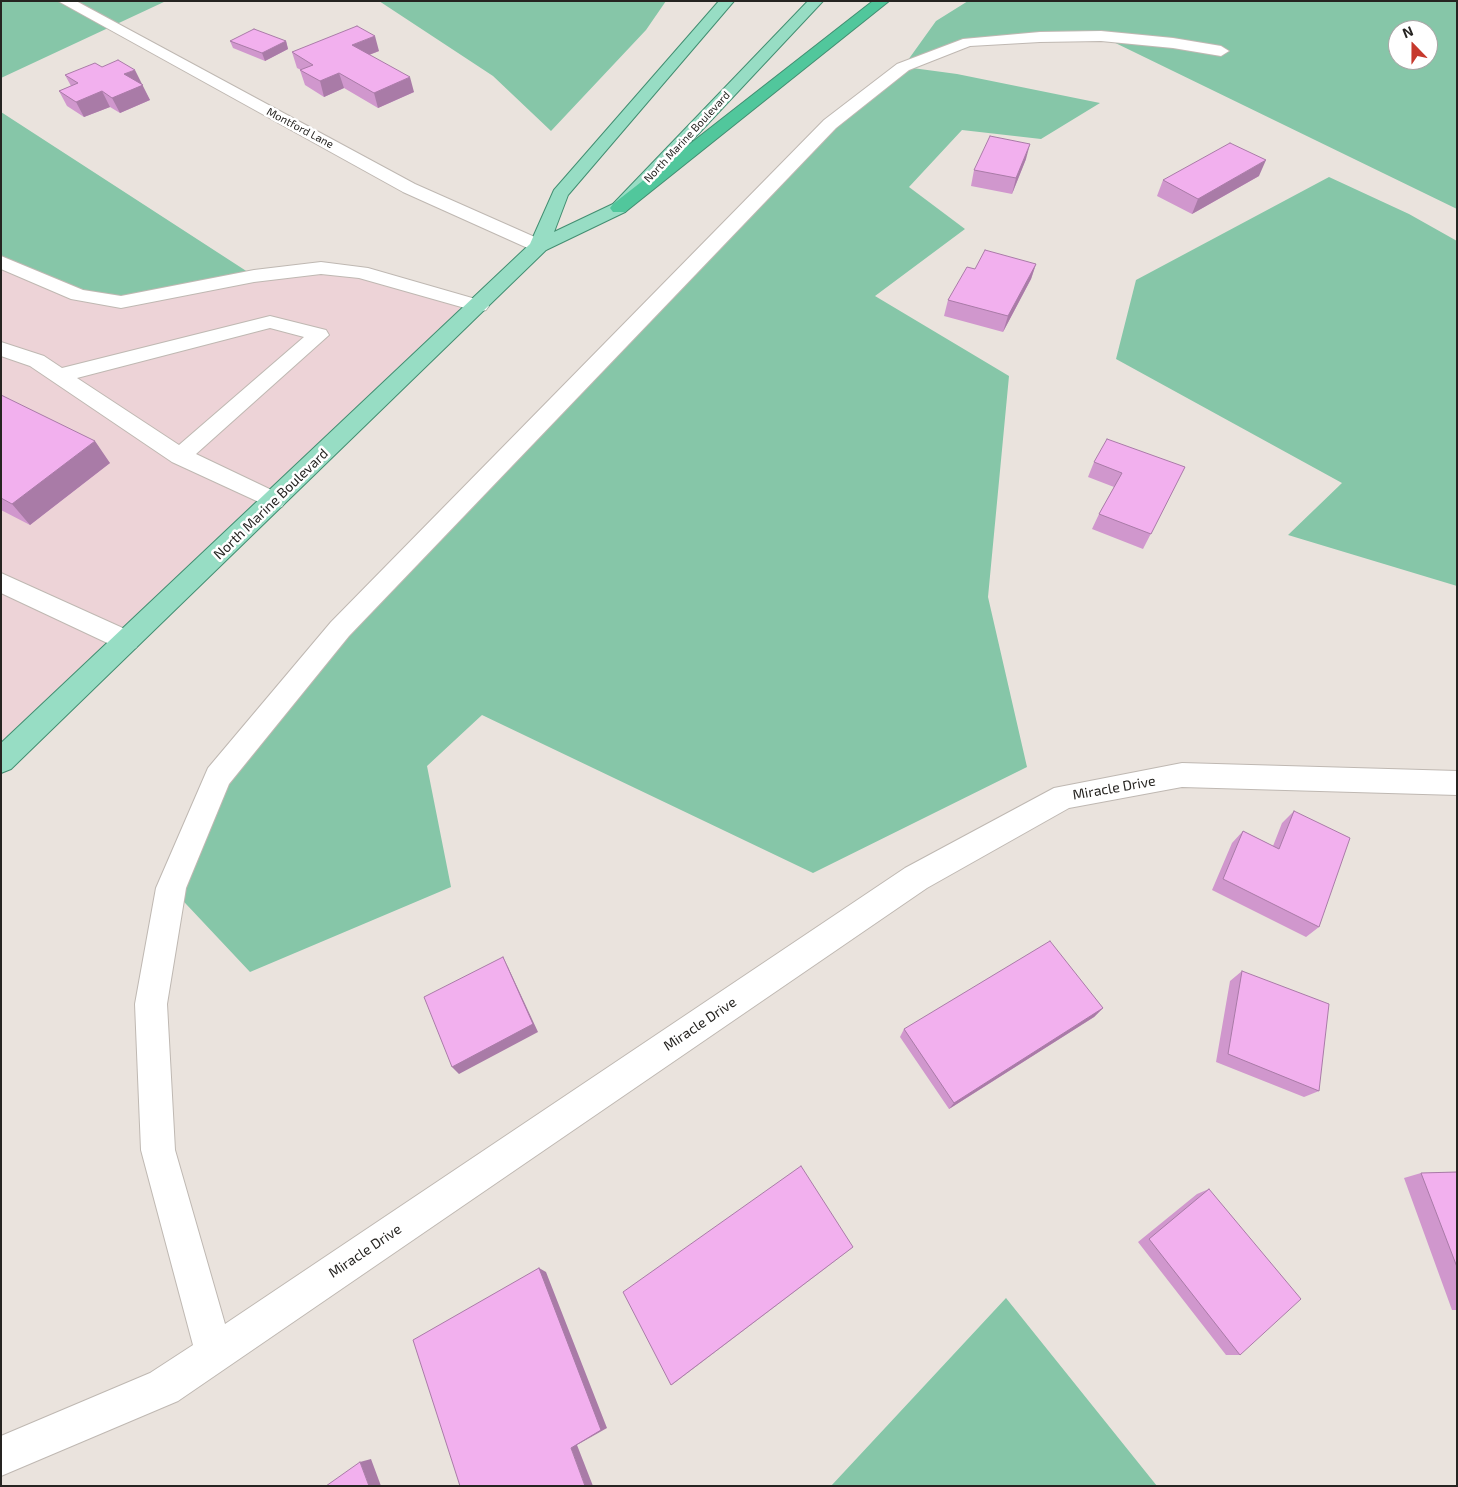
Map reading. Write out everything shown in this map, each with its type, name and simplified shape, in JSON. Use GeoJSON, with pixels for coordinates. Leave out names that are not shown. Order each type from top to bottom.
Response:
{"type":"FeatureCollection","features":[{"type":"Feature","properties":{"kind":"highway"},"geometry":{"type":"LineString","coordinates":[[619,208],[882,1]]}},
{"type":"Feature","properties":{"kind":"main road","name":"North Marine Boulevard"},"geometry":{"type":"LineString","coordinates":[[539,246],[560,194],[727,1]]}},
{"type":"Feature","properties":{"kind":"main road","name":"North Marine Boulevard"},"geometry":{"type":"LineString","coordinates":[[1,761],[479,306],[539,246],[619,208],[816,1]]}},
{"type":"Feature","properties":{"kind":"street","name":"Montford Lane"},"geometry":{"type":"LineString","coordinates":[[65,1],[409,188],[539,246]]}},
{"type":"Feature","properties":{"kind":"street"},"geometry":{"type":"LineString","coordinates":[[214,1353],[158,1150],[151,1004],[172,888],[218,777],[340,629],[830,124],[903,66],[968,42],[1040,37],[1101,36],[1173,43],[1221,51]]}},
{"type":"Feature","properties":{"kind":"street"},"geometry":{"type":"LineString","coordinates":[[1,262],[78,295],[121,302],[254,276],[321,268],[361,272],[479,306]]}},
{"type":"Feature","properties":{"kind":"street"},"geometry":{"type":"LineString","coordinates":[[60,375],[270,322],[319,335],[180,456]]}},
{"type":"Feature","properties":{"kind":"street"},"geometry":{"type":"LineString","coordinates":[[1,349],[37,361],[180,456],[274,501]]}},
{"type":"Feature","properties":{"kind":"street"},"geometry":{"type":"LineString","coordinates":[[1,582],[127,641]]}},
{"type":"Feature","properties":{"kind":"street","name":"Miracle Drive"},"geometry":{"type":"LineString","coordinates":[[1,1456],[164,1387],[916,878],[1064,797],[1182,775],[1457,783]]}},
{"type":"Feature","properties":{"kind":"shaded area"},"geometry":{"type":"Polygon","coordinates":[[[1,262],[78,295],[321,268],[479,306],[1,760],[1,262]]]}},
{"type":"Feature","properties":{"kind":"green space"},"geometry":{"type":"Polygon","coordinates":[[[1,1],[166,1],[1,78],[1,1]]]}},
{"type":"Feature","properties":{"kind":"green space"},"geometry":{"type":"Polygon","coordinates":[[[379,1],[666,1],[646,30],[551,131],[493,76],[379,1]]]}},
{"type":"Feature","properties":{"kind":"green space"},"geometry":{"type":"Polygon","coordinates":[[[968,1],[1457,1],[1457,209],[1101,36],[968,42],[905,67],[957,74],[1100,103],[1041,139],[962,130],[909,187],[965,229],[875,296],[1009,376],[988,597],[1027,767],[813,873],[482,715],[427,766],[451,887],[250,972],[171,888],[218,777],[340,629],[830,124],[903,67],[936,21],[968,1]]]}},
{"type":"Feature","properties":{"kind":"green space"},"geometry":{"type":"Polygon","coordinates":[[[1,112],[254,276],[121,302],[78,295],[1,262],[1,112]]]}},
{"type":"Feature","properties":{"kind":"green space"},"geometry":{"type":"Polygon","coordinates":[[[1329,177],[1409,214],[1457,241],[1457,586],[1288,535],[1342,483],[1116,359],[1136,280],[1329,177]]]}},
{"type":"Feature","properties":{"kind":"green space"},"geometry":{"type":"Polygon","coordinates":[[[1006,1298],[1157,1486],[831,1486],[1006,1298]]]}},
{"type":"Feature","properties":{"kind":"building"},"geometry":{"type":"Polygon","coordinates":[[[357,26],[375,36],[352,45],[410,77],[374,93],[339,73],[320,81],[300,70],[313,65],[292,52],[357,26]]]}},
{"type":"Feature","properties":{"kind":"building"},"geometry":{"type":"Polygon","coordinates":[[[254,29],[286,41],[262,53],[230,41],[254,29]]]}},
{"type":"Feature","properties":{"kind":"building"},"geometry":{"type":"Polygon","coordinates":[[[118,60],[135,70],[124,74],[143,85],[112,98],[102,91],[76,102],[59,91],[78,83],[65,75],[95,63],[102,67],[118,60]]]}},
{"type":"Feature","properties":{"kind":"building"},"geometry":{"type":"Polygon","coordinates":[[[990,136],[1030,144],[1016,178],[974,170],[990,136]]]}},
{"type":"Feature","properties":{"kind":"building"},"geometry":{"type":"Polygon","coordinates":[[[1230,143],[1266,160],[1198,199],[1163,180],[1230,143]]]}},
{"type":"Feature","properties":{"kind":"building"},"geometry":{"type":"Polygon","coordinates":[[[985,250],[1036,264],[1008,316],[948,300],[967,267],[975,269],[985,250]]]}},
{"type":"Feature","properties":{"kind":"building"},"geometry":{"type":"Polygon","coordinates":[[[1,395],[95,441],[12,504],[1,498],[1,395]]]}},
{"type":"Feature","properties":{"kind":"building"},"geometry":{"type":"Polygon","coordinates":[[[1107,439],[1185,467],[1151,534],[1099,514],[1122,473],[1094,462],[1107,439]]]}},
{"type":"Feature","properties":{"kind":"building"},"geometry":{"type":"Polygon","coordinates":[[[1294,811],[1350,838],[1319,927],[1223,879],[1243,831],[1279,849],[1294,811]]]}},
{"type":"Feature","properties":{"kind":"building"},"geometry":{"type":"Polygon","coordinates":[[[1050,941],[1103,1008],[954,1103],[904,1029],[1050,941]]]}},
{"type":"Feature","properties":{"kind":"building"},"geometry":{"type":"Polygon","coordinates":[[[503,957],[533,1024],[452,1067],[424,997],[503,957]]]}},
{"type":"Feature","properties":{"kind":"building"},"geometry":{"type":"Polygon","coordinates":[[[1242,971],[1329,1004],[1319,1091],[1228,1054],[1242,971]]]}},
{"type":"Feature","properties":{"kind":"building"},"geometry":{"type":"Polygon","coordinates":[[[801,1166],[853,1247],[671,1385],[623,1292],[801,1166]]]}},
{"type":"Feature","properties":{"kind":"building"},"geometry":{"type":"Polygon","coordinates":[[[1457,1172],[1457,1267],[1421,1173],[1457,1172]]]}},
{"type":"Feature","properties":{"kind":"building"},"geometry":{"type":"Polygon","coordinates":[[[1209,1189],[1301,1299],[1240,1355],[1149,1239],[1209,1189]]]}},
{"type":"Feature","properties":{"kind":"building"},"geometry":{"type":"Polygon","coordinates":[[[539,1268],[601,1430],[571,1448],[585,1486],[460,1486],[413,1340],[539,1268]]]}},
{"type":"Feature","properties":{"kind":"building"},"geometry":{"type":"Polygon","coordinates":[[[360,1462],[369,1486],[326,1486],[360,1462]]]}}]}
